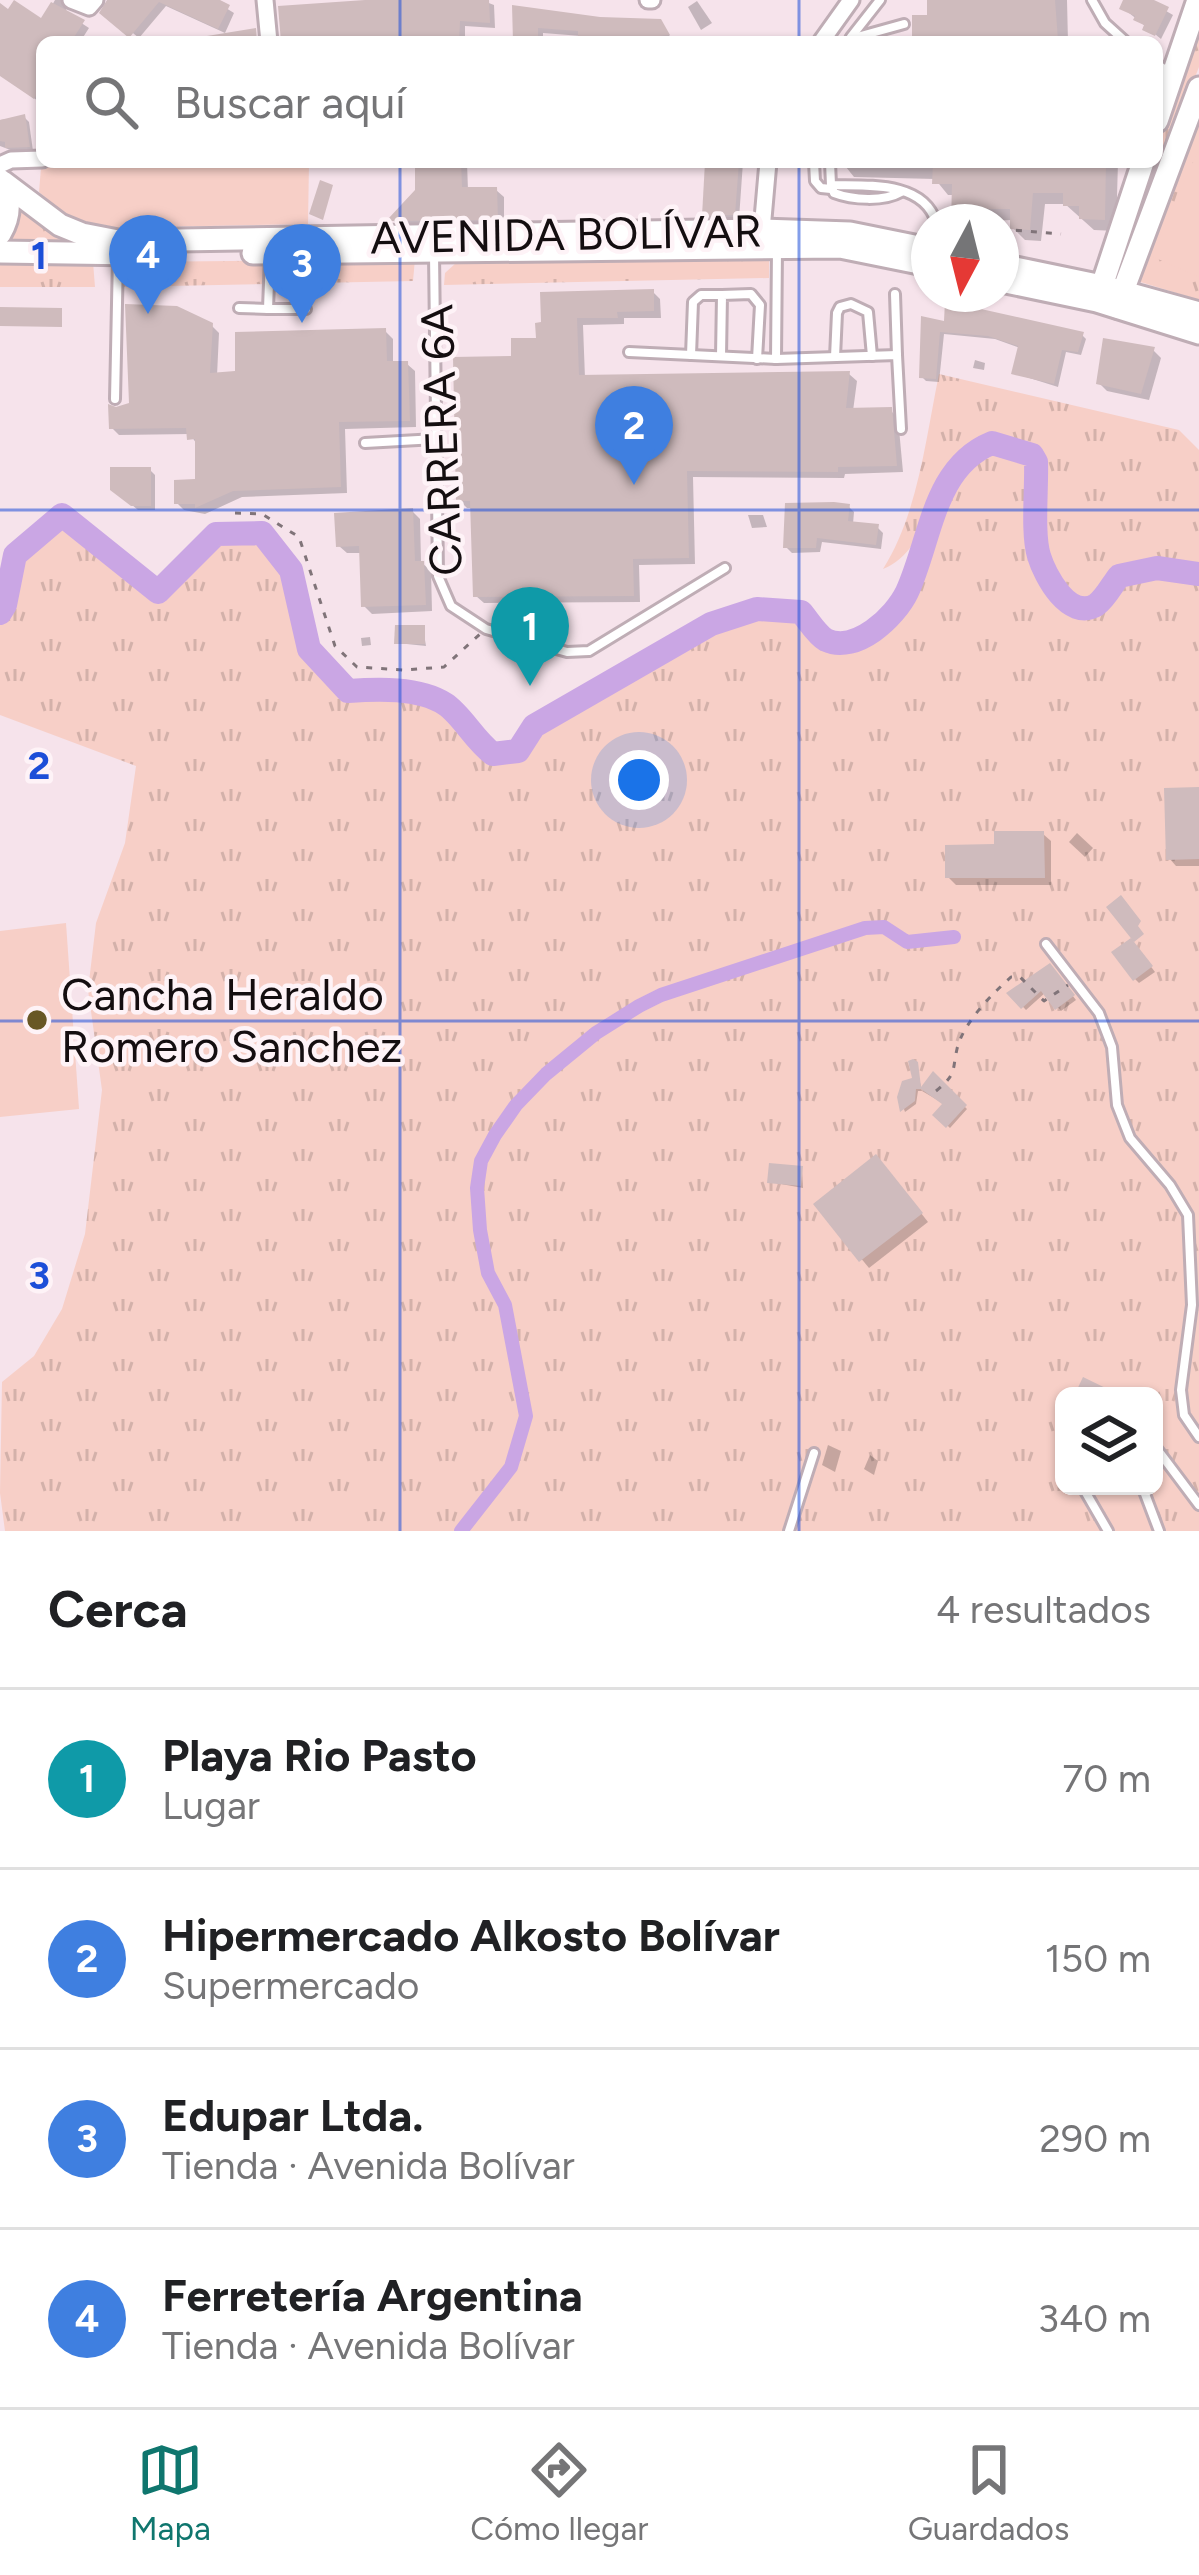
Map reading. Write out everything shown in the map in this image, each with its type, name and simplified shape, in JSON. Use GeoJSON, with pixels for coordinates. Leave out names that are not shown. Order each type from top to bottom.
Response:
{"type":"FeatureCollection","features":[{"type":"Feature","properties":{"kind":"main road"},"geometry":{"type":"LineString","coordinates":[[1165,69],[1198,0]]}},
{"type":"Feature","properties":{"kind":"main road"},"geometry":{"type":"LineString","coordinates":[[1110,296],[1199,88]]}},
{"type":"Feature","properties":{"kind":"main road"},"geometry":{"type":"LineString","coordinates":[[1110,296],[1142,168]]}},
{"type":"Feature","properties":{"kind":"main road"},"geometry":{"type":"LineString","coordinates":[[0,234],[9,198],[1,176]]}},
{"type":"Feature","properties":{"kind":"main road","name":"AVENIDA BOLÍVAR"},"geometry":{"type":"LineString","coordinates":[[1,176],[60,224],[118,241],[770,239],[911,262]]}},
{"type":"Feature","properties":{"kind":"main road","name":"AVENIDA BOLÍVAR"},"geometry":{"type":"LineString","coordinates":[[0,253],[434,252],[850,233],[911,246]]}},
{"type":"Feature","properties":{"kind":"main road"},"geometry":{"type":"LineString","coordinates":[[1019,270],[1110,296],[1199,333]]}},
{"type":"Feature","properties":{"kind":"main road"},"geometry":{"type":"LineString","coordinates":[[1019,283],[1199,314]]}},
{"type":"Feature","properties":{"kind":"street"},"geometry":{"type":"LineString","coordinates":[[71,0],[92,4]]}},
{"type":"Feature","properties":{"kind":"street"},"geometry":{"type":"LineString","coordinates":[[266,0],[268,36]]}},
{"type":"Feature","properties":{"kind":"street"},"geometry":{"type":"LineString","coordinates":[[825,36],[851,0]]}},
{"type":"Feature","properties":{"kind":"street"},"geometry":{"type":"LineString","coordinates":[[1,176],[11,160],[36,159]]}},
{"type":"Feature","properties":{"kind":"street"},"geometry":{"type":"LineString","coordinates":[[768,168],[770,239]]}},
{"type":"Feature","properties":{"kind":"lane"},"geometry":{"type":"LineString","coordinates":[[851,36],[880,0]]}},
{"type":"Feature","properties":{"kind":"lane"},"geometry":{"type":"LineString","coordinates":[[1092,0],[1117,36]]}},
{"type":"Feature","properties":{"kind":"lane"},"geometry":{"type":"LineString","coordinates":[[862,36],[904,24]]}},
{"type":"Feature","properties":{"kind":"lane"},"geometry":{"type":"LineString","coordinates":[[815,168],[817,184],[831,187]]}},
{"type":"Feature","properties":{"kind":"lane"},"geometry":{"type":"LineString","coordinates":[[830,168],[831,187],[838,196],[886,198],[902,190],[925,204]]}},
{"type":"Feature","properties":{"kind":"lane"},"geometry":{"type":"LineString","coordinates":[[770,239],[776,359]]}},
{"type":"Feature","properties":{"kind":"lane","name":"CARRERA 6A"},"geometry":{"type":"LineString","coordinates":[[434,252],[438,576],[451,606],[486,629],[553,650],[589,651],[725,568]]}},
{"type":"Feature","properties":{"kind":"lane"},"geometry":{"type":"LineString","coordinates":[[115,400],[118,254]]}},
{"type":"Feature","properties":{"kind":"lane"},"geometry":{"type":"LineString","coordinates":[[268,309],[270,254]]}},
{"type":"Feature","properties":{"kind":"lane"},"geometry":{"type":"LineString","coordinates":[[691,355],[693,302],[701,295],[739,293],[758,299],[757,358]]}},
{"type":"Feature","properties":{"kind":"lane"},"geometry":{"type":"LineString","coordinates":[[895,294],[902,429]]}},
{"type":"Feature","properties":{"kind":"lane"},"geometry":{"type":"LineString","coordinates":[[721,356],[722,296]]}},
{"type":"Feature","properties":{"kind":"lane"},"geometry":{"type":"LineString","coordinates":[[835,357],[837,313],[851,304],[868,312],[872,356]]}},
{"type":"Feature","properties":{"kind":"lane"},"geometry":{"type":"LineString","coordinates":[[239,308],[306,309]]}},
{"type":"Feature","properties":{"kind":"lane"},"geometry":{"type":"LineString","coordinates":[[629,352],[776,359],[897,355]]}},
{"type":"Feature","properties":{"kind":"lane"},"geometry":{"type":"LineString","coordinates":[[364,443],[436,439]]}},
{"type":"Feature","properties":{"kind":"lane"},"geometry":{"type":"LineString","coordinates":[[1046,944],[1099,1013],[1112,1047],[1117,1105],[1130,1138],[1170,1184],[1188,1215],[1192,1305],[1180,1390],[1184,1414],[1199,1437]]}},
{"type":"Feature","properties":{"kind":"lane"},"geometry":{"type":"LineString","coordinates":[[789,1531],[814,1454]]}},
{"type":"Feature","properties":{"kind":"lane"},"geometry":{"type":"LineString","coordinates":[[1163,1456],[1199,1505]]}},
{"type":"Feature","properties":{"kind":"lane"},"geometry":{"type":"LineString","coordinates":[[1087,1495],[1108,1531]]}},
{"type":"Feature","properties":{"kind":"lane"},"geometry":{"type":"LineString","coordinates":[[1145,1495],[1159,1531]]}},
{"type":"Feature","properties":{"kind":"path"},"geometry":{"type":"LineString","coordinates":[[1019,231],[1061,235]]}},
{"type":"Feature","properties":{"kind":"path"},"geometry":{"type":"LineString","coordinates":[[235,514],[262,514],[299,537],[334,646],[357,667],[444,667],[486,629]]}},
{"type":"Feature","properties":{"kind":"path"},"geometry":{"type":"LineString","coordinates":[[936,1090],[955,1071],[957,1048],[969,1028],[1011,977],[1020,977],[1038,998],[1048,1001],[1074,981]]}},
{"type":"Feature","properties":{"kind":"green space"},"geometry":{"type":"Polygon","coordinates":[[[1199,19],[1199,67],[1163,159],[1163,118],[1193,23],[1199,19]]]}},
{"type":"Feature","properties":{"kind":"green space"},"geometry":{"type":"Polygon","coordinates":[[[1199,123],[1199,300],[1134,280],[1199,123]]]}},
{"type":"Feature","properties":{"kind":"green space"},"geometry":{"type":"Polygon","coordinates":[[[1199,149],[1199,277],[1151,256],[1199,149]]]}},
{"type":"Feature","properties":{"kind":"green space"},"geometry":{"type":"Polygon","coordinates":[[[41,168],[309,168],[308,224],[100,228],[62,212],[39,192],[41,168]]]}},
{"type":"Feature","properties":{"kind":"green space"},"geometry":{"type":"Polygon","coordinates":[[[1147,168],[1160,168],[1118,275],[1147,168]]]}},
{"type":"Feature","properties":{"kind":"green space"},"geometry":{"type":"Polygon","coordinates":[[[16,204],[86,243],[0,242],[16,204]]]}},
{"type":"Feature","properties":{"kind":"green space"},"geometry":{"type":"Polygon","coordinates":[[[473,258],[769,259],[769,278],[444,285],[445,273],[457,262],[473,258]]]}},
{"type":"Feature","properties":{"kind":"green space"},"geometry":{"type":"Polygon","coordinates":[[[415,259],[413,281],[119,287],[120,267],[130,262],[415,259]]]}},
{"type":"Feature","properties":{"kind":"green space"},"geometry":{"type":"Polygon","coordinates":[[[93,262],[95,287],[0,287],[0,264],[93,262]]]}},
{"type":"Feature","properties":{"kind":"green space"},"geometry":{"type":"Polygon","coordinates":[[[939,374],[1179,430],[1199,450],[1199,569],[1147,566],[1115,573],[1100,599],[1085,606],[1064,593],[1044,558],[1040,473],[1034,453],[991,440],[956,463],[916,539],[883,569],[913,500],[939,374]]]}},
{"type":"Feature","properties":{"kind":"green space"},"geometry":{"type":"Polygon","coordinates":[[[996,448],[1033,459],[1040,562],[1057,598],[1072,615],[1099,609],[1119,579],[1158,570],[1199,577],[1199,1531],[5,1531],[0,1493],[2,1382],[34,1356],[62,1309],[85,1234],[102,1090],[88,990],[96,923],[125,843],[136,766],[0,715],[0,613],[15,555],[62,515],[158,592],[216,534],[262,533],[293,577],[309,649],[348,691],[398,690],[435,698],[493,754],[518,750],[534,726],[711,624],[757,609],[798,616],[817,642],[857,643],[884,632],[903,611],[916,584],[950,488],[979,455],[996,448]]]}},
{"type":"Feature","properties":{"kind":"green space","name":"Cancha Heraldo Romero Sanchez"},"geometry":{"type":"Polygon","coordinates":[[[66,923],[79,1109],[0,1117],[0,931],[66,923]]]}},
{"type":"Feature","properties":{"kind":"building"},"geometry":{"type":"Polygon","coordinates":[[[14,0],[41,18],[51,2],[85,20],[75,36],[36,36],[34,99],[0,76],[0,3],[8,9],[14,0]]]}},
{"type":"Feature","properties":{"kind":"building"},"geometry":{"type":"Polygon","coordinates":[[[107,0],[220,0],[230,5],[218,29],[159,2],[131,36],[99,13],[107,0]]]}},
{"type":"Feature","properties":{"kind":"building"},"geometry":{"type":"Polygon","coordinates":[[[489,0],[490,23],[460,21],[459,36],[280,36],[278,6],[489,0]]]}},
{"type":"Feature","properties":{"kind":"building"},"geometry":{"type":"Polygon","coordinates":[[[927,0],[1055,0],[1058,36],[912,36],[912,15],[927,15],[927,0]]]}},
{"type":"Feature","properties":{"kind":"building"},"geometry":{"type":"Polygon","coordinates":[[[1123,0],[1154,0],[1169,7],[1155,36],[1142,30],[1144,25],[1133,20],[1135,16],[1119,9],[1123,0]]]}},
{"type":"Feature","properties":{"kind":"building"},"geometry":{"type":"Polygon","coordinates":[[[512,5],[600,17],[661,19],[670,35],[578,36],[578,31],[538,28],[538,36],[513,36],[512,5]]]}},
{"type":"Feature","properties":{"kind":"building"},"geometry":{"type":"Polygon","coordinates":[[[256,28],[257,36],[207,36],[256,28]]]}},
{"type":"Feature","properties":{"kind":"building"},"geometry":{"type":"Polygon","coordinates":[[[25,114],[30,147],[5,148],[0,141],[0,120],[25,114]]]}},
{"type":"Feature","properties":{"kind":"building"},"geometry":{"type":"Polygon","coordinates":[[[415,168],[461,168],[462,187],[497,187],[498,220],[390,221],[415,190],[415,168]]]}},
{"type":"Feature","properties":{"kind":"building"},"geometry":{"type":"Polygon","coordinates":[[[705,168],[739,168],[735,215],[702,216],[705,168]]]}},
{"type":"Feature","properties":{"kind":"building"},"geometry":{"type":"Polygon","coordinates":[[[933,168],[1106,168],[1105,220],[1079,219],[1079,206],[1063,206],[1063,193],[1033,193],[1030,230],[1019,229],[1019,204],[951,204],[952,184],[932,184],[933,168]]]}},
{"type":"Feature","properties":{"kind":"building"},"geometry":{"type":"Polygon","coordinates":[[[320,180],[333,185],[323,220],[309,214],[320,180]]]}},
{"type":"Feature","properties":{"kind":"building"},"geometry":{"type":"Polygon","coordinates":[[[654,289],[654,311],[617,312],[618,318],[577,318],[579,375],[850,371],[846,408],[892,407],[897,466],[838,467],[838,472],[687,471],[689,558],[633,559],[634,596],[473,597],[470,501],[456,501],[453,357],[511,356],[511,338],[536,338],[540,292],[654,289]]]}},
{"type":"Feature","properties":{"kind":"building"},"geometry":{"type":"Polygon","coordinates":[[[125,304],[177,306],[213,323],[210,373],[235,371],[235,332],[386,328],[387,361],[408,361],[410,421],[339,422],[341,487],[233,491],[195,508],[195,504],[174,504],[174,480],[195,479],[195,439],[187,440],[186,428],[109,429],[108,404],[129,403],[125,304]]]}},
{"type":"Feature","properties":{"kind":"building"},"geometry":{"type":"Polygon","coordinates":[[[0,307],[62,308],[62,327],[0,326],[0,307]]]}},
{"type":"Feature","properties":{"kind":"building"},"geometry":{"type":"Polygon","coordinates":[[[944,312],[994,312],[1084,332],[1078,352],[1062,350],[1054,384],[1011,374],[1018,346],[988,336],[940,332],[936,379],[919,378],[921,316],[944,321],[944,312]]]}},
{"type":"Feature","properties":{"kind":"building"},"geometry":{"type":"Polygon","coordinates":[[[1103,338],[1155,347],[1141,394],[1096,384],[1103,338]]]}},
{"type":"Feature","properties":{"kind":"building"},"geometry":{"type":"Polygon","coordinates":[[[110,467],[151,467],[151,506],[131,506],[110,490],[110,467]]]}},
{"type":"Feature","properties":{"kind":"building"},"geometry":{"type":"Polygon","coordinates":[[[785,503],[850,504],[848,521],[879,524],[876,545],[817,538],[816,548],[783,548],[785,503]]]}},
{"type":"Feature","properties":{"kind":"building"},"geometry":{"type":"Polygon","coordinates":[[[413,508],[415,561],[424,561],[426,605],[361,607],[359,546],[336,547],[334,513],[413,508]]]}},
{"type":"Feature","properties":{"kind":"building"},"geometry":{"type":"Polygon","coordinates":[[[395,625],[425,625],[425,644],[394,644],[395,625]]]}},
{"type":"Feature","properties":{"kind":"building"},"geometry":{"type":"Polygon","coordinates":[[[1199,787],[1199,859],[1166,860],[1164,788],[1199,787]]]}},
{"type":"Feature","properties":{"kind":"building"},"geometry":{"type":"Polygon","coordinates":[[[994,831],[1044,831],[1045,878],[945,878],[945,845],[994,844],[994,831]]]}},
{"type":"Feature","properties":{"kind":"building"},"geometry":{"type":"Polygon","coordinates":[[[1121,895],[1141,921],[1138,926],[1144,934],[1134,942],[1106,907],[1121,895]]]}},
{"type":"Feature","properties":{"kind":"building"},"geometry":{"type":"Polygon","coordinates":[[[1131,938],[1153,966],[1133,981],[1111,952],[1131,938]]]}},
{"type":"Feature","properties":{"kind":"building"},"geometry":{"type":"Polygon","coordinates":[[[1050,963],[1075,995],[1055,1010],[1041,991],[1021,1009],[1006,993],[1050,963]]]}},
{"type":"Feature","properties":{"kind":"building"},"geometry":{"type":"Polygon","coordinates":[[[908,1061],[918,1062],[921,1087],[933,1071],[967,1105],[946,1128],[932,1115],[942,1104],[921,1089],[916,1089],[915,1101],[900,1112],[897,1097],[902,1081],[912,1078],[908,1061]]]}},
{"type":"Feature","properties":{"kind":"building"},"geometry":{"type":"Polygon","coordinates":[[[876,1154],[923,1213],[859,1262],[813,1204],[876,1154]]]}},
{"type":"Feature","properties":{"kind":"building"},"geometry":{"type":"Polygon","coordinates":[[[769,1163],[803,1166],[801,1186],[767,1183],[769,1163]]]}},
{"type":"Feature","properties":{"kind":"building"},"geometry":{"type":"Polygon","coordinates":[[[1083,1377],[1104,1387],[1078,1387],[1083,1377]]]}},
{"type":"Feature","properties":{"kind":"waterway"},"geometry":{"type":"LineString","coordinates":[[0,613],[15,555],[62,515],[158,592],[216,534],[262,533],[291,570],[309,649],[348,691],[397,690],[435,698],[493,754],[518,751],[534,726],[711,624],[757,609],[801,612],[826,640],[838,643],[862,638],[894,612],[907,592],[936,507],[957,469],[992,443],[1032,455],[1036,462],[1039,556],[1053,585],[1068,602],[1086,608],[1096,605],[1119,576],[1157,568],[1199,574]]}},
{"type":"Feature","properties":{"kind":"waterway"},"geometry":{"type":"LineString","coordinates":[[461,1531],[511,1467],[526,1416],[505,1305],[488,1273],[477,1188],[481,1161],[516,1105],[596,1033],[661,995],[865,928],[884,927],[907,942],[954,937]]}},
{"type":"Feature","properties":{"kind":"place","name":"Ferretería Argentina"},"geometry":{"type":"Point","coordinates":[148,314]}},
{"type":"Feature","properties":{"kind":"place","name":"Edupar Ltda."},"geometry":{"type":"Point","coordinates":[302,323]}},
{"type":"Feature","properties":{"kind":"place","name":"Hipermercado Alkosto Bolívar"},"geometry":{"type":"Point","coordinates":[634,485]}},
{"type":"Feature","properties":{"kind":"place","name":"Playa Rio Pasto"},"geometry":{"type":"Point","coordinates":[530,686]}},
{"type":"Feature","properties":{"kind":"place","name":"Cancha Heraldo Romero Sanchez"},"geometry":{"type":"Point","coordinates":[37,1020]}}]}
